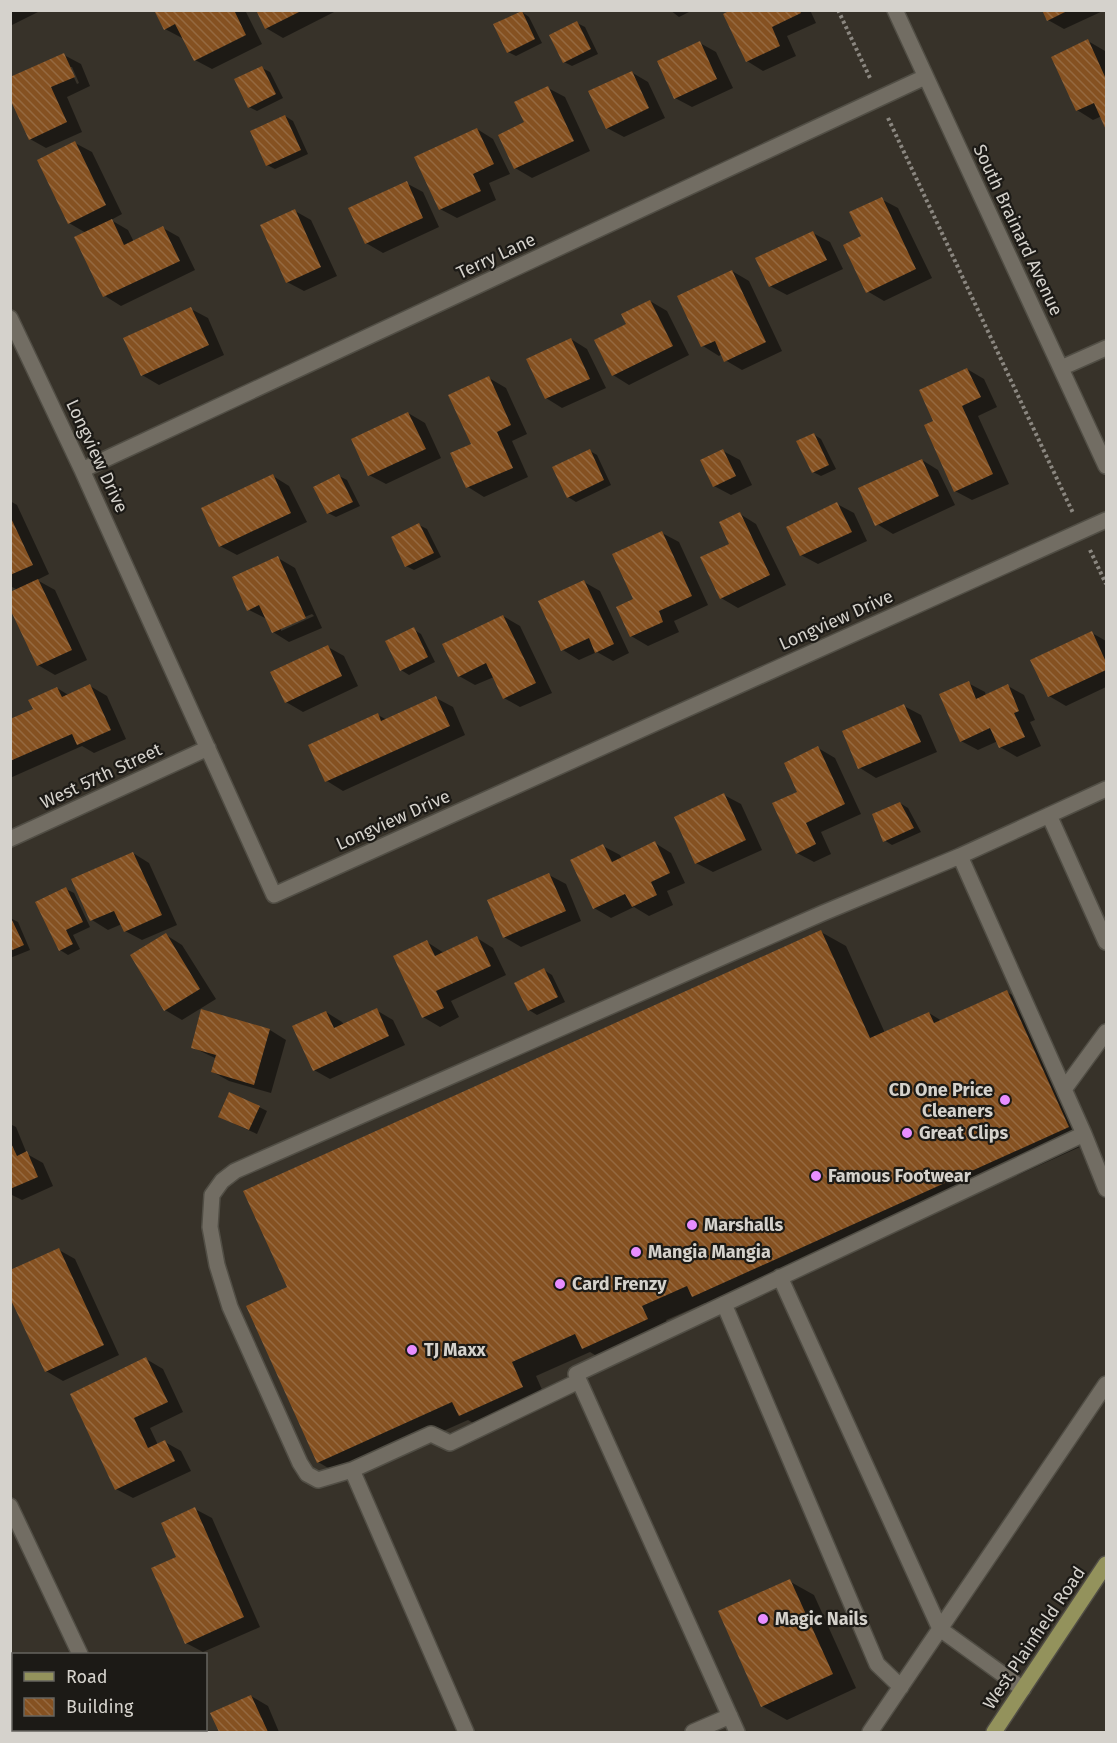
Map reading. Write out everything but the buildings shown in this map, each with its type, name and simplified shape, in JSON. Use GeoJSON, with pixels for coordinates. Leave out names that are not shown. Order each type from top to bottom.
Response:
{"type":"FeatureCollection","features":[{"type":"Feature","properties":{"kind":"main road","name":"West Plainfield Road"},"geometry":{"type":"LineString","coordinates":[[994,1732],[1107,1564]]}},
{"type":"Feature","properties":{"kind":"street","name":"South Brainard Avenue"},"geometry":{"type":"LineString","coordinates":[[895,10],[1107,466]]}},
{"type":"Feature","properties":{"kind":"street","name":"Terry Lane"},"geometry":{"type":"LineString","coordinates":[[82,470],[926,77]]}},
{"type":"Feature","properties":{"kind":"street","name":"Longview Drive"},"geometry":{"type":"LineString","coordinates":[[10,318],[82,470],[274,895],[1107,520]]}},
{"type":"Feature","properties":{"kind":"street"},"geometry":{"type":"LineString","coordinates":[[1061,368],[1107,348]]}},
{"type":"Feature","properties":{"kind":"street","name":"West 57th Street"},"geometry":{"type":"LineString","coordinates":[[10,840],[208,748]]}},
{"type":"Feature","properties":{"kind":"street"},"geometry":{"type":"LineString","coordinates":[[579,1381],[450,1443],[431,1434],[352,1470],[318,1480],[307,1474],[300,1463],[230,1307],[217,1265],[210,1227],[212,1195],[222,1181],[235,1171],[267,1156],[832,909],[960,856],[1107,789]]}},
{"type":"Feature","properties":{"kind":"street"},"geometry":{"type":"LineString","coordinates":[[1049,815],[1107,942]]}},
{"type":"Feature","properties":{"kind":"street"},"geometry":{"type":"LineString","coordinates":[[960,856],[1065,1088],[1107,1189]]}},
{"type":"Feature","properties":{"kind":"street"},"geometry":{"type":"LineString","coordinates":[[1065,1088],[1107,1032]]}},
{"type":"Feature","properties":{"kind":"street"},"geometry":{"type":"LineString","coordinates":[[737,1732],[576,1374],[1084,1134]]}},
{"type":"Feature","properties":{"kind":"street"},"geometry":{"type":"LineString","coordinates":[[780,1278],[940,1629],[1023,1689]]}},
{"type":"Feature","properties":{"kind":"street"},"geometry":{"type":"LineString","coordinates":[[724,1304],[878,1664],[901,1687]]}},
{"type":"Feature","properties":{"kind":"street"},"geometry":{"type":"LineString","coordinates":[[870,1732],[1107,1384]]}},
{"type":"Feature","properties":{"kind":"street"},"geometry":{"type":"LineString","coordinates":[[352,1470],[466,1732]]}},
{"type":"Feature","properties":{"kind":"street"},"geometry":{"type":"LineString","coordinates":[[10,1506],[80,1653]]}},
{"type":"Feature","properties":{"kind":"street"},"geometry":{"type":"LineString","coordinates":[[693,1732],[730,1716]]}},
{"type":"Feature","properties":{"kind":"path"},"geometry":{"type":"LineString","coordinates":[[838,10],[1107,584]]}},
{"type":"Feature","properties":{"kind":"place","name":"CD One Price Cleaners"},"geometry":{"type":"Point","coordinates":[1005,1100]}},
{"type":"Feature","properties":{"kind":"place","name":"Great Clips"},"geometry":{"type":"Point","coordinates":[907,1133]}},
{"type":"Feature","properties":{"kind":"place","name":"Famous Footwear"},"geometry":{"type":"Point","coordinates":[816,1176]}},
{"type":"Feature","properties":{"kind":"place","name":"Marshalls"},"geometry":{"type":"Point","coordinates":[692,1225]}},
{"type":"Feature","properties":{"kind":"place","name":"Mangia Mangia"},"geometry":{"type":"Point","coordinates":[636,1252]}},
{"type":"Feature","properties":{"kind":"place","name":"Card Frenzy"},"geometry":{"type":"Point","coordinates":[560,1284]}},
{"type":"Feature","properties":{"kind":"place","name":"TJ Maxx"},"geometry":{"type":"Point","coordinates":[412,1350]}},
{"type":"Feature","properties":{"kind":"place","name":"Magic Nails"},"geometry":{"type":"Point","coordinates":[763,1619]}}]}
